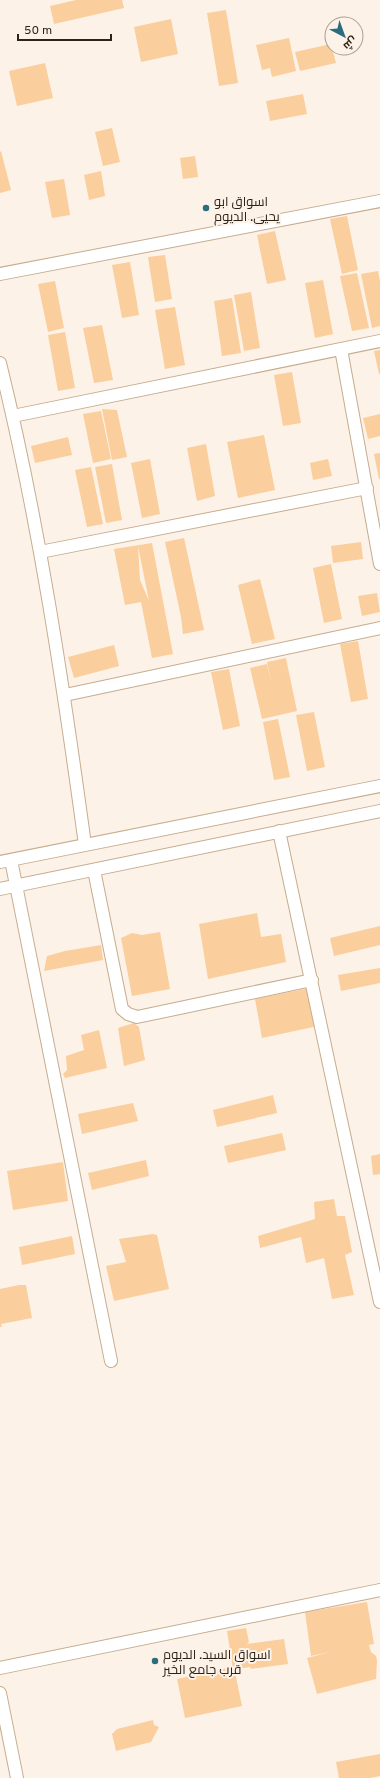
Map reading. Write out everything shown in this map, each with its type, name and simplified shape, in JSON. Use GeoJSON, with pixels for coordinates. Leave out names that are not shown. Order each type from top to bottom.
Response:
{"type":"FeatureCollection","features":[{"type":"Feature","properties":{"kind":"street"},"geometry":{"type":"LineString","coordinates":[[0,274],[380,201]]}},
{"type":"Feature","properties":{"kind":"street"},"geometry":{"type":"LineString","coordinates":[[13,416],[380,341]]}},
{"type":"Feature","properties":{"kind":"street"},"geometry":{"type":"LineString","coordinates":[[341,349],[380,564]]}},
{"type":"Feature","properties":{"kind":"street"},"geometry":{"type":"LineString","coordinates":[[0,363],[13,416],[40,552],[65,695],[85,845]]}},
{"type":"Feature","properties":{"kind":"street"},"geometry":{"type":"LineString","coordinates":[[40,552],[367,488]]}},
{"type":"Feature","properties":{"kind":"street"},"geometry":{"type":"LineString","coordinates":[[65,695],[380,628]]}},
{"type":"Feature","properties":{"kind":"street"},"geometry":{"type":"LineString","coordinates":[[112,1361],[16,885],[6,861],[380,786]]}},
{"type":"Feature","properties":{"kind":"street"},"geometry":{"type":"LineString","coordinates":[[0,888],[380,811]]}},
{"type":"Feature","properties":{"kind":"street"},"geometry":{"type":"LineString","coordinates":[[279,831],[380,1302]]}},
{"type":"Feature","properties":{"kind":"street"},"geometry":{"type":"LineString","coordinates":[[94,870],[122,1009],[128,1014],[137,1017],[312,980]]}},
{"type":"Feature","properties":{"kind":"street"},"geometry":{"type":"LineString","coordinates":[[0,1668],[380,1590]]}},
{"type":"Feature","properties":{"kind":"street"},"geometry":{"type":"LineString","coordinates":[[0,1693],[17,1778]]}},
{"type":"Feature","properties":{"kind":"building"},"geometry":{"type":"Polygon","coordinates":[[[76,0],[122,0],[124,8],[54,24],[50,6],[76,0]]]}},
{"type":"Feature","properties":{"kind":"building"},"geometry":{"type":"Polygon","coordinates":[[[226,10],[238,83],[219,86],[207,13],[226,10]]]}},
{"type":"Feature","properties":{"kind":"building"},"geometry":{"type":"Polygon","coordinates":[[[171,19],[178,54],[141,62],[134,27],[171,19]]]}},
{"type":"Feature","properties":{"kind":"building"},"geometry":{"type":"Polygon","coordinates":[[[289,38],[296,71],[272,77],[270,68],[262,70],[256,45],[289,38]]]}},
{"type":"Feature","properties":{"kind":"building"},"geometry":{"type":"Polygon","coordinates":[[[324,46],[324,56],[334,56],[336,63],[300,71],[295,52],[324,46]]]}},
{"type":"Feature","properties":{"kind":"building"},"geometry":{"type":"Polygon","coordinates":[[[45,63],[53,98],[17,106],[9,71],[45,63]]]}},
{"type":"Feature","properties":{"kind":"building"},"geometry":{"type":"Polygon","coordinates":[[[303,94],[307,114],[270,121],[266,101],[303,94]]]}},
{"type":"Feature","properties":{"kind":"building"},"geometry":{"type":"Polygon","coordinates":[[[112,128],[120,162],[103,166],[95,132],[112,128]]]}},
{"type":"Feature","properties":{"kind":"building"},"geometry":{"type":"Polygon","coordinates":[[[1,151],[11,190],[0,193],[0,152],[1,151]]]}},
{"type":"Feature","properties":{"kind":"building"},"geometry":{"type":"Polygon","coordinates":[[[195,156],[198,177],[183,179],[180,158],[195,156]]]}},
{"type":"Feature","properties":{"kind":"building"},"geometry":{"type":"Polygon","coordinates":[[[101,171],[105,196],[89,200],[84,175],[101,171]]]}},
{"type":"Feature","properties":{"kind":"building"},"geometry":{"type":"Polygon","coordinates":[[[64,179],[70,215],[52,218],[45,182],[64,179]]]}},
{"type":"Feature","properties":{"kind":"building"},"geometry":{"type":"Polygon","coordinates":[[[347,216],[358,270],[342,274],[330,219],[347,216]]]}},
{"type":"Feature","properties":{"kind":"building"},"geometry":{"type":"Polygon","coordinates":[[[275,231],[286,280],[267,284],[257,235],[275,231]]]}},
{"type":"Feature","properties":{"kind":"building"},"geometry":{"type":"Polygon","coordinates":[[[165,255],[172,299],[155,302],[148,257],[165,255]]]}},
{"type":"Feature","properties":{"kind":"building"},"geometry":{"type":"Polygon","coordinates":[[[130,262],[139,315],[122,318],[112,265],[130,262]]]}},
{"type":"Feature","properties":{"kind":"building"},"geometry":{"type":"Polygon","coordinates":[[[378,271],[380,281],[380,326],[372,328],[361,274],[378,271]]]}},
{"type":"Feature","properties":{"kind":"building"},"geometry":{"type":"Polygon","coordinates":[[[357,273],[369,328],[352,331],[340,276],[357,273]]]}},
{"type":"Feature","properties":{"kind":"building"},"geometry":{"type":"Polygon","coordinates":[[[323,280],[333,334],[315,338],[305,283],[323,280]]]}},
{"type":"Feature","properties":{"kind":"building"},"geometry":{"type":"Polygon","coordinates":[[[55,281],[64,328],[48,332],[38,284],[55,281]]]}},
{"type":"Feature","properties":{"kind":"building"},"geometry":{"type":"Polygon","coordinates":[[[251,292],[260,348],[244,351],[234,295],[251,292]]]}},
{"type":"Feature","properties":{"kind":"building"},"geometry":{"type":"Polygon","coordinates":[[[232,298],[241,353],[222,356],[214,301],[232,298]]]}},
{"type":"Feature","properties":{"kind":"building"},"geometry":{"type":"Polygon","coordinates":[[[175,307],[185,365],[165,369],[155,310],[175,307]]]}},
{"type":"Feature","properties":{"kind":"building"},"geometry":{"type":"Polygon","coordinates":[[[102,325],[113,380],[94,383],[83,328],[102,325]]]}},
{"type":"Feature","properties":{"kind":"building"},"geometry":{"type":"Polygon","coordinates":[[[65,332],[75,388],[58,391],[48,335],[65,332]]]}},
{"type":"Feature","properties":{"kind":"building"},"geometry":{"type":"Polygon","coordinates":[[[380,350],[380,374],[379,374],[374,351],[380,350]]]}},
{"type":"Feature","properties":{"kind":"building"},"geometry":{"type":"Polygon","coordinates":[[[292,372],[301,423],[283,426],[274,375],[292,372]]]}},
{"type":"Feature","properties":{"kind":"building"},"geometry":{"type":"Polygon","coordinates":[[[102,409],[117,410],[127,457],[112,460],[102,409]]]}},
{"type":"Feature","properties":{"kind":"building"},"geometry":{"type":"Polygon","coordinates":[[[101,411],[111,459],[93,463],[83,414],[101,411]]]}},
{"type":"Feature","properties":{"kind":"building"},"geometry":{"type":"Polygon","coordinates":[[[380,414],[380,436],[368,439],[363,418],[380,414]]]}},
{"type":"Feature","properties":{"kind":"building"},"geometry":{"type":"Polygon","coordinates":[[[264,435],[275,490],[238,498],[227,442],[264,435]]]}},
{"type":"Feature","properties":{"kind":"building"},"geometry":{"type":"Polygon","coordinates":[[[68,437],[72,455],[35,463],[31,446],[68,437]]]}},
{"type":"Feature","properties":{"kind":"building"},"geometry":{"type":"Polygon","coordinates":[[[206,444],[215,496],[197,501],[187,448],[206,444]]]}},
{"type":"Feature","properties":{"kind":"building"},"geometry":{"type":"Polygon","coordinates":[[[380,453],[380,479],[379,479],[374,454],[380,453]]]}},
{"type":"Feature","properties":{"kind":"building"},"geometry":{"type":"Polygon","coordinates":[[[150,459],[160,514],[142,518],[131,463],[150,459]]]}},
{"type":"Feature","properties":{"kind":"building"},"geometry":{"type":"Polygon","coordinates":[[[328,459],[332,476],[313,480],[310,463],[328,459]]]}},
{"type":"Feature","properties":{"kind":"building"},"geometry":{"type":"Polygon","coordinates":[[[112,464],[122,520],[106,523],[95,467],[112,464]]]}},
{"type":"Feature","properties":{"kind":"building"},"geometry":{"type":"Polygon","coordinates":[[[91,467],[103,524],[87,527],[75,470],[91,467]]]}},
{"type":"Feature","properties":{"kind":"building"},"geometry":{"type":"Polygon","coordinates":[[[184,538],[204,630],[183,634],[181,617],[165,542],[184,538]]]}},
{"type":"Feature","properties":{"kind":"building"},"geometry":{"type":"Polygon","coordinates":[[[361,542],[363,559],[333,563],[331,546],[361,542]]]}},
{"type":"Feature","properties":{"kind":"building"},"geometry":{"type":"Polygon","coordinates":[[[152,543],[173,654],[152,658],[141,602],[125,605],[114,549],[152,543]],[[138,546],[140,580],[149,601],[138,546]]]}},
{"type":"Feature","properties":{"kind":"building"},"geometry":{"type":"Polygon","coordinates":[[[331,564],[342,619],[324,623],[313,568],[331,564]]]}},
{"type":"Feature","properties":{"kind":"building"},"geometry":{"type":"Polygon","coordinates":[[[260,579],[275,639],[252,644],[238,585],[260,579]]]}},
{"type":"Feature","properties":{"kind":"building"},"geometry":{"type":"Polygon","coordinates":[[[377,593],[380,612],[362,616],[358,596],[377,593]]]}},
{"type":"Feature","properties":{"kind":"building"},"geometry":{"type":"Polygon","coordinates":[[[358,641],[368,699],[351,702],[340,644],[358,641]]]}},
{"type":"Feature","properties":{"kind":"building"},"geometry":{"type":"Polygon","coordinates":[[[114,645],[119,666],[74,678],[68,657],[114,645]]]}},
{"type":"Feature","properties":{"kind":"building"},"geometry":{"type":"Polygon","coordinates":[[[286,658],[297,711],[262,719],[250,668],[267,664],[272,686],[267,662],[286,658]]]}},
{"type":"Feature","properties":{"kind":"building"},"geometry":{"type":"Polygon","coordinates":[[[229,669],[240,726],[223,730],[211,672],[229,669]]]}},
{"type":"Feature","properties":{"kind":"building"},"geometry":{"type":"Polygon","coordinates":[[[314,712],[325,767],[307,771],[296,715],[314,712]]]}},
{"type":"Feature","properties":{"kind":"building"},"geometry":{"type":"Polygon","coordinates":[[[278,719],[290,777],[274,780],[263,722],[278,719]]]}},
{"type":"Feature","properties":{"kind":"building"},"geometry":{"type":"Polygon","coordinates":[[[257,913],[261,937],[281,934],[286,962],[208,979],[199,924],[257,913]]]}},
{"type":"Feature","properties":{"kind":"building"},"geometry":{"type":"Polygon","coordinates":[[[380,926],[380,945],[334,956],[330,938],[380,926]]]}},
{"type":"Feature","properties":{"kind":"building"},"geometry":{"type":"Polygon","coordinates":[[[160,932],[170,989],[132,996],[121,938],[132,933],[142,935],[160,932]]]}},
{"type":"Feature","properties":{"kind":"building"},"geometry":{"type":"Polygon","coordinates":[[[101,945],[103,960],[44,971],[47,956],[65,951],[101,945]]]}},
{"type":"Feature","properties":{"kind":"building"},"geometry":{"type":"Polygon","coordinates":[[[380,968],[380,983],[341,991],[338,975],[380,968]]]}},
{"type":"Feature","properties":{"kind":"building"},"geometry":{"type":"Polygon","coordinates":[[[310,988],[318,1026],[262,1038],[255,999],[310,988]]]}},
{"type":"Feature","properties":{"kind":"building"},"geometry":{"type":"Polygon","coordinates":[[[134,1023],[139,1027],[145,1060],[124,1066],[118,1028],[134,1023]]]}},
{"type":"Feature","properties":{"kind":"building"},"geometry":{"type":"Polygon","coordinates":[[[99,1030],[107,1068],[65,1078],[63,1074],[67,1070],[66,1056],[84,1050],[81,1035],[99,1030]]]}},
{"type":"Feature","properties":{"kind":"building"},"geometry":{"type":"Polygon","coordinates":[[[273,1095],[277,1113],[217,1127],[213,1110],[273,1095]]]}},
{"type":"Feature","properties":{"kind":"building"},"geometry":{"type":"Polygon","coordinates":[[[133,1103],[138,1121],[82,1134],[78,1114],[133,1103]]]}},
{"type":"Feature","properties":{"kind":"building"},"geometry":{"type":"Polygon","coordinates":[[[282,1133],[286,1150],[228,1163],[224,1146],[282,1133]]]}},
{"type":"Feature","properties":{"kind":"building"},"geometry":{"type":"Polygon","coordinates":[[[380,1154],[380,1174],[373,1175],[371,1156],[380,1154]]]}},
{"type":"Feature","properties":{"kind":"building"},"geometry":{"type":"Polygon","coordinates":[[[146,1160],[149,1176],[92,1190],[88,1173],[146,1160]]]}},
{"type":"Feature","properties":{"kind":"building"},"geometry":{"type":"Polygon","coordinates":[[[63,1162],[68,1201],[13,1210],[7,1171],[63,1162]]]}},
{"type":"Feature","properties":{"kind":"building"},"geometry":{"type":"Polygon","coordinates":[[[334,1199],[337,1216],[345,1216],[352,1252],[345,1255],[354,1295],[332,1299],[324,1258],[306,1263],[301,1237],[260,1248],[258,1236],[315,1219],[314,1202],[334,1199]]]}},
{"type":"Feature","properties":{"kind":"building"},"geometry":{"type":"Polygon","coordinates":[[[153,1234],[157,1235],[169,1289],[114,1301],[106,1266],[126,1262],[119,1239],[153,1234]]]}},
{"type":"Feature","properties":{"kind":"building"},"geometry":{"type":"Polygon","coordinates":[[[72,1236],[75,1254],[22,1265],[19,1247],[72,1236]]]}},
{"type":"Feature","properties":{"kind":"building"},"geometry":{"type":"Polygon","coordinates":[[[26,1285],[32,1318],[1,1324],[2,1327],[0,1327],[0,1289],[26,1285]]]}},
{"type":"Feature","properties":{"kind":"building"},"geometry":{"type":"Polygon","coordinates":[[[367,1602],[374,1644],[369,1645],[371,1652],[376,1656],[377,1661],[376,1679],[317,1694],[307,1658],[330,1652],[311,1656],[305,1612],[367,1602]]]}},
{"type":"Feature","properties":{"kind":"building"},"geometry":{"type":"Polygon","coordinates":[[[246,1628],[249,1642],[247,1644],[284,1639],[288,1664],[233,1670],[227,1631],[246,1628]]]}},
{"type":"Feature","properties":{"kind":"building"},"geometry":{"type":"Polygon","coordinates":[[[228,1668],[235,1672],[242,1706],[185,1718],[177,1679],[228,1668]]]}},
{"type":"Feature","properties":{"kind":"building"},"geometry":{"type":"Polygon","coordinates":[[[153,1720],[154,1725],[159,1727],[151,1742],[116,1751],[112,1734],[117,1729],[153,1720]]]}},
{"type":"Feature","properties":{"kind":"building"},"geometry":{"type":"Polygon","coordinates":[[[380,1754],[380,1776],[370,1778],[339,1778],[336,1762],[380,1754]]]}},
{"type":"Feature","properties":{"kind":"place","name":"اسواق ابو يحيى. الديوم"},"geometry":{"type":"Point","coordinates":[206,208]}},
{"type":"Feature","properties":{"kind":"place","name":"اسواق السيد. الديوم قرب جامع الخير"},"geometry":{"type":"Point","coordinates":[155,1661]}}]}
